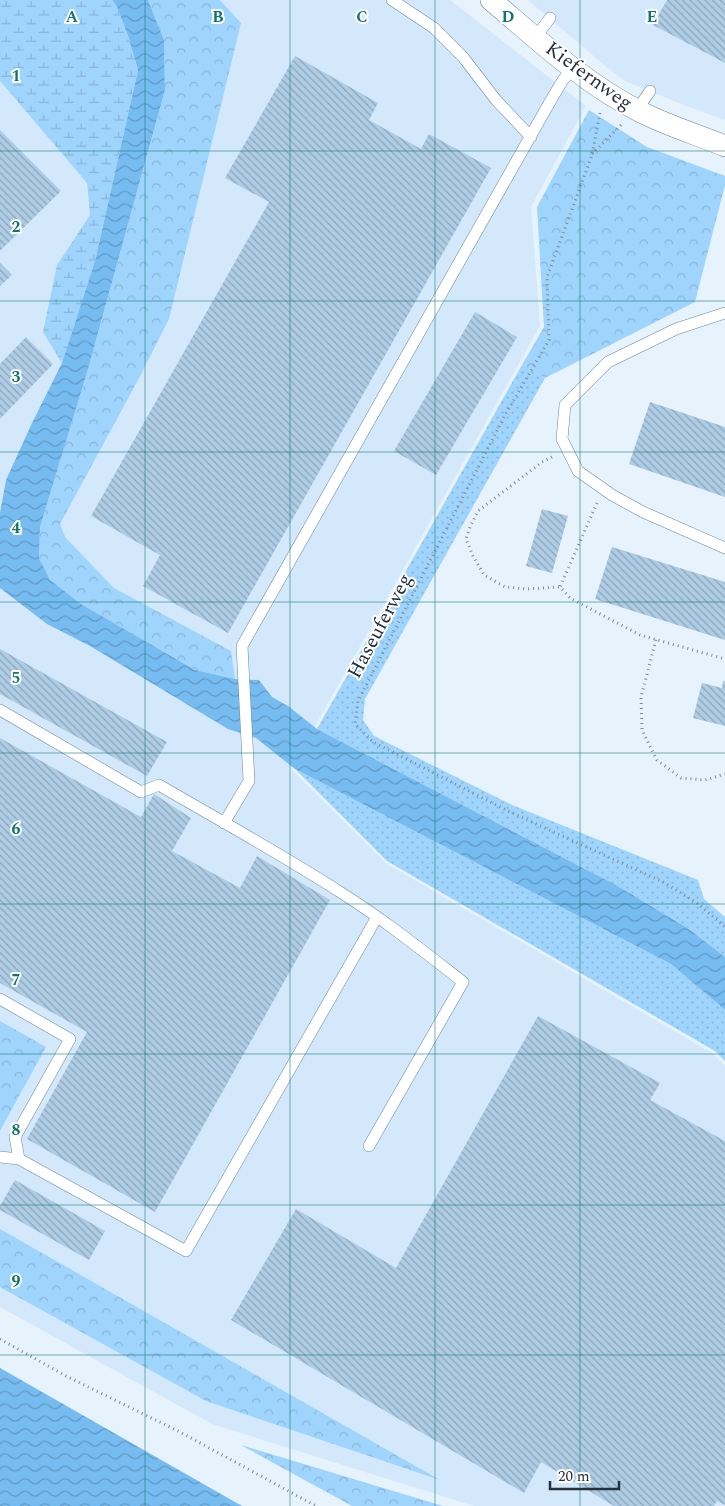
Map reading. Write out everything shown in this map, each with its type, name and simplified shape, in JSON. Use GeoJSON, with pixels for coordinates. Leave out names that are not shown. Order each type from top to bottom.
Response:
{"type":"FeatureCollection","features":[{"type":"Feature","properties":{"kind":"street","name":"Kiefernweg"},"geometry":{"type":"LineString","coordinates":[[491,0],[573,68],[609,94],[637,110],[668,124],[725,146]]}},
{"type":"Feature","properties":{"kind":"lane"},"geometry":{"type":"LineString","coordinates":[[392,0],[434,28],[458,52],[496,100],[531,137]]}},
{"type":"Feature","properties":{"kind":"lane"},"geometry":{"type":"LineString","coordinates":[[536,37],[550,18]]}},
{"type":"Feature","properties":{"kind":"lane"},"geometry":{"type":"LineString","coordinates":[[224,823],[249,780],[242,646],[563,80],[573,68]]}},
{"type":"Feature","properties":{"kind":"lane"},"geometry":{"type":"LineString","coordinates":[[637,110],[650,91]]}},
{"type":"Feature","properties":{"kind":"lane"},"geometry":{"type":"LineString","coordinates":[[725,313],[676,329],[608,362],[565,405],[562,439],[578,471],[604,489],[643,512],[725,548]]}},
{"type":"Feature","properties":{"kind":"lane"},"geometry":{"type":"LineString","coordinates":[[0,710],[141,792],[159,785],[327,883],[377,917],[463,982],[369,1146]]}},
{"type":"Feature","properties":{"kind":"lane"},"geometry":{"type":"LineString","coordinates":[[0,1158],[19,1159],[186,1251],[377,917]]}},
{"type":"Feature","properties":{"kind":"lane"},"geometry":{"type":"LineString","coordinates":[[0,1000],[70,1039],[15,1137],[19,1159]]}},
{"type":"Feature","properties":{"kind":"path","name":"Haseuferweg"},"geometry":{"type":"LineString","coordinates":[[609,94],[601,108],[592,155],[547,276],[549,340],[504,418],[358,701],[355,724],[373,742],[510,812],[663,882],[697,903],[725,927]]}},
{"type":"Feature","properties":{"kind":"path","name":"Haseuferweg"},"geometry":{"type":"LineString","coordinates":[[592,155],[637,110]]}},
{"type":"Feature","properties":{"kind":"path"},"geometry":{"type":"LineString","coordinates":[[560,587],[527,589],[506,587],[484,575],[466,540],[478,510],[542,462],[568,450]]}},
{"type":"Feature","properties":{"kind":"path"},"geometry":{"type":"LineString","coordinates":[[560,587],[604,489]]}},
{"type":"Feature","properties":{"kind":"path"},"geometry":{"type":"LineString","coordinates":[[560,587],[570,598],[640,635],[725,659]]}},
{"type":"Feature","properties":{"kind":"path"},"geometry":{"type":"LineString","coordinates":[[656,640],[641,697],[642,730],[657,760],[681,778],[705,780],[725,774]]}},
{"type":"Feature","properties":{"kind":"path"},"geometry":{"type":"LineString","coordinates":[[0,1339],[66,1376],[180,1432],[316,1506]]}},
{"type":"Feature","properties":{"kind":"shaded area"},"geometry":{"type":"Polygon","coordinates":[[[220,0],[450,0],[586,106],[531,207],[540,326],[291,769],[387,864],[712,1053],[725,1066],[725,1506],[474,1506],[212,1424],[0,1307],[0,81],[87,183],[90,215],[57,265],[43,333],[241,23],[220,0]]]}},
{"type":"Feature","properties":{"kind":"shaded area"},"geometry":{"type":"Polygon","coordinates":[[[528,0],[725,0],[725,120],[625,81],[528,0]]]}},
{"type":"Feature","properties":{"kind":"green space"},"geometry":{"type":"Polygon","coordinates":[[[0,0],[112,0],[117,7],[128,36],[138,70],[95,261],[62,363],[43,332],[57,265],[90,215],[87,183],[0,81],[0,0]]]}},
{"type":"Feature","properties":{"kind":"green space"},"geometry":{"type":"Polygon","coordinates":[[[148,0],[220,0],[241,23],[169,319],[60,524],[65,537],[114,588],[231,651],[235,679],[195,670],[81,604],[50,580],[39,559],[40,527],[88,369],[165,90],[164,40],[148,0]]]}},
{"type":"Feature","properties":{"kind":"green space"},"geometry":{"type":"Polygon","coordinates":[[[589,110],[647,147],[725,176],[725,185],[695,302],[545,378],[522,365],[544,327],[537,207],[589,110]]]}},
{"type":"Feature","properties":{"kind":"green space"},"geometry":{"type":"Polygon","coordinates":[[[522,365],[545,378],[365,699],[363,720],[374,736],[512,805],[698,880],[704,899],[725,917],[725,957],[689,929],[616,885],[317,729],[522,365]]]}},
{"type":"Feature","properties":{"kind":"green space"},"geometry":{"type":"Polygon","coordinates":[[[295,769],[671,964],[725,1010],[725,1061],[715,1051],[387,861],[295,769]]]}},
{"type":"Feature","properties":{"kind":"green space"},"geometry":{"type":"Polygon","coordinates":[[[0,1021],[46,1047],[0,1131],[0,1021]]]}},
{"type":"Feature","properties":{"kind":"green space"},"geometry":{"type":"Polygon","coordinates":[[[0,1229],[440,1480],[206,1401],[0,1287],[0,1229]]]}},
{"type":"Feature","properties":{"kind":"green space"},"geometry":{"type":"Polygon","coordinates":[[[241,1445],[443,1506],[352,1506],[241,1445]]]}},
{"type":"Feature","properties":{"kind":"water"},"geometry":{"type":"Polygon","coordinates":[[[112,0],[148,0],[164,40],[165,90],[88,369],[40,527],[39,558],[50,580],[81,604],[195,670],[235,679],[259,680],[272,697],[288,706],[317,729],[616,885],[689,929],[725,957],[725,1010],[671,964],[295,769],[256,738],[228,729],[90,646],[47,624],[0,588],[0,513],[6,480],[62,363],[95,261],[138,70],[128,36],[117,7],[112,0]]]}},
{"type":"Feature","properties":{"kind":"water"},"geometry":{"type":"Polygon","coordinates":[[[0,1368],[242,1506],[0,1506],[0,1368]]]}},
{"type":"Feature","properties":{"kind":"building"},"geometry":{"type":"Polygon","coordinates":[[[667,0],[725,0],[725,63],[653,25],[667,0]]]}},
{"type":"Feature","properties":{"kind":"building"},"geometry":{"type":"Polygon","coordinates":[[[295,56],[378,103],[369,120],[421,149],[429,134],[491,168],[228,633],[143,586],[160,555],[91,516],[269,202],[225,178],[295,56]]]}},
{"type":"Feature","properties":{"kind":"building"},"geometry":{"type":"Polygon","coordinates":[[[0,130],[61,191],[0,251],[0,130]]]}},
{"type":"Feature","properties":{"kind":"building"},"geometry":{"type":"Polygon","coordinates":[[[0,263],[12,275],[0,286],[0,263]]]}},
{"type":"Feature","properties":{"kind":"building"},"geometry":{"type":"Polygon","coordinates":[[[475,312],[517,337],[436,475],[394,451],[475,312]]]}},
{"type":"Feature","properties":{"kind":"building"},"geometry":{"type":"Polygon","coordinates":[[[26,337],[53,364],[0,419],[0,364],[26,337]]]}},
{"type":"Feature","properties":{"kind":"building"},"geometry":{"type":"Polygon","coordinates":[[[650,402],[725,427],[725,497],[629,464],[650,402]]]}},
{"type":"Feature","properties":{"kind":"building"},"geometry":{"type":"Polygon","coordinates":[[[542,509],[568,516],[552,573],[526,566],[542,509]]]}},
{"type":"Feature","properties":{"kind":"building"},"geometry":{"type":"Polygon","coordinates":[[[612,547],[725,582],[725,640],[595,599],[612,547]]]}},
{"type":"Feature","properties":{"kind":"building"},"geometry":{"type":"Polygon","coordinates":[[[0,649],[167,742],[147,776],[0,694],[0,649]]]}},
{"type":"Feature","properties":{"kind":"building"},"geometry":{"type":"Polygon","coordinates":[[[723,681],[725,681],[725,726],[693,718],[702,683],[722,688],[723,681]]]}},
{"type":"Feature","properties":{"kind":"building"},"geometry":{"type":"Polygon","coordinates":[[[0,738],[141,817],[154,794],[191,818],[172,851],[240,888],[257,856],[330,900],[155,1212],[27,1139],[87,1032],[0,983],[0,738]]]}},
{"type":"Feature","properties":{"kind":"building"},"geometry":{"type":"Polygon","coordinates":[[[538,1016],[660,1083],[650,1100],[725,1141],[725,1505],[717,1501],[714,1506],[614,1506],[541,1462],[524,1493],[231,1320],[296,1209],[396,1268],[538,1016]]]}},
{"type":"Feature","properties":{"kind":"building"},"geometry":{"type":"Polygon","coordinates":[[[15,1180],[105,1231],[89,1260],[0,1210],[0,1206],[15,1180]]]}}]}
